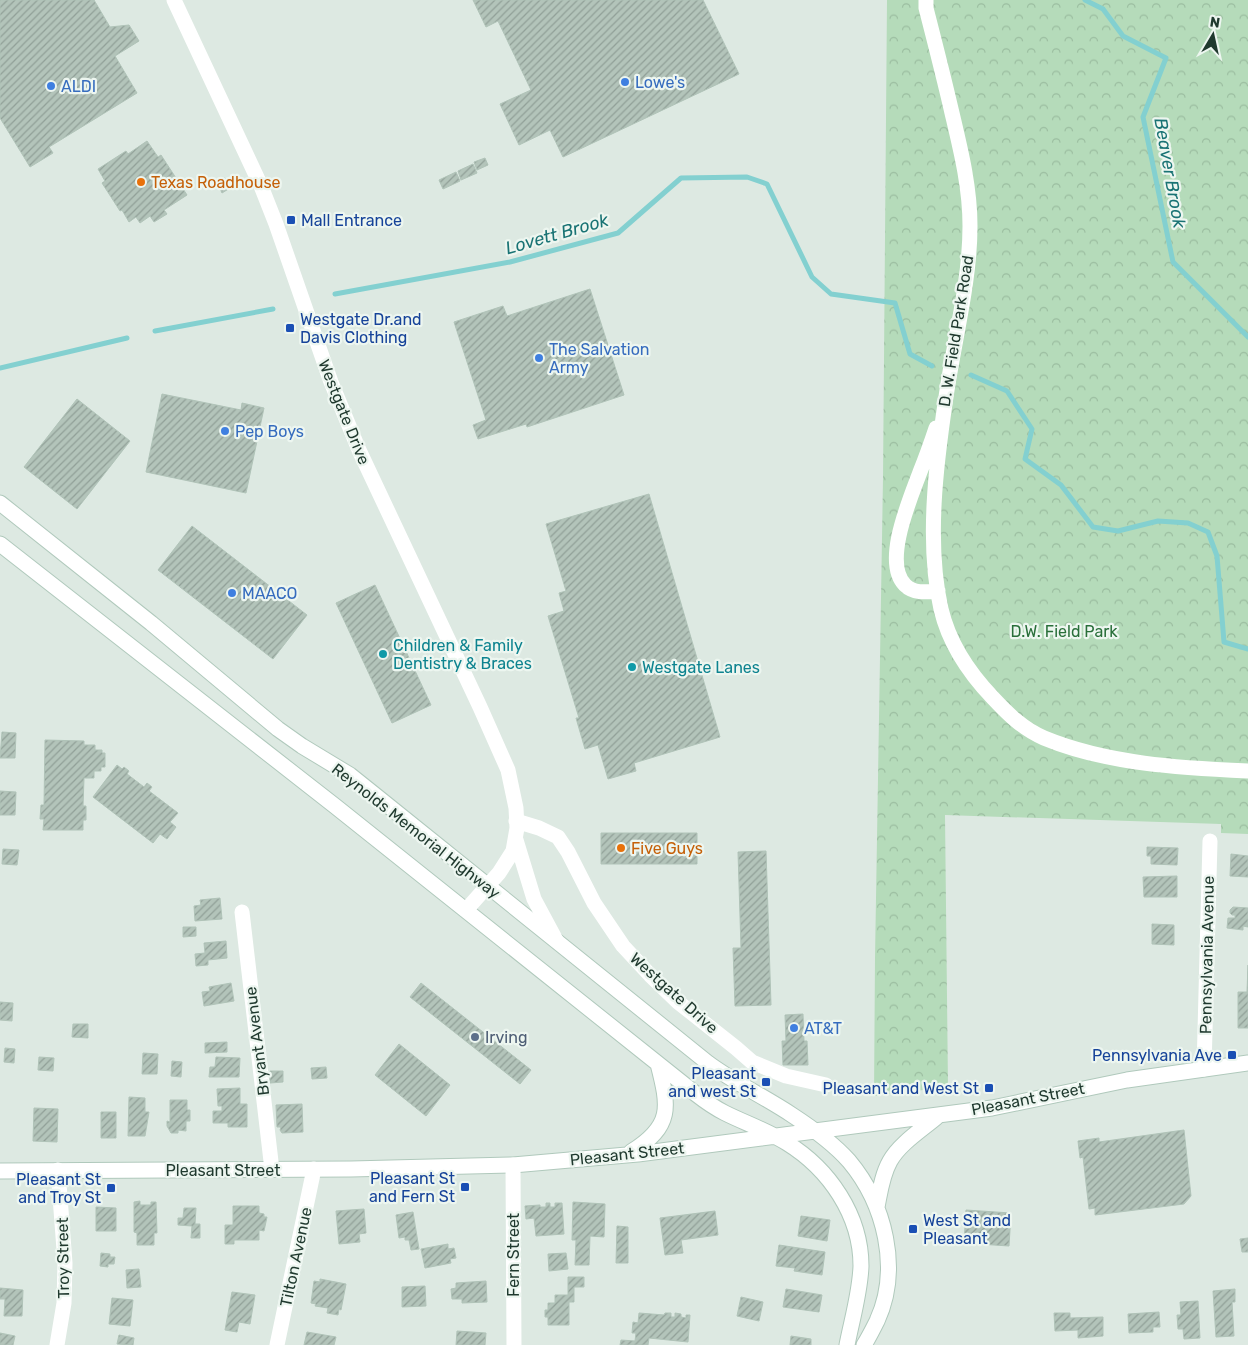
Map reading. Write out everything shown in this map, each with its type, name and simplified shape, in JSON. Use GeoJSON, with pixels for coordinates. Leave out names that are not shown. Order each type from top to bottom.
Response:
{"type":"FeatureCollection","features":[{"type":"Feature","properties":{"kind":"street","name":"Westgate Drive"},"geometry":{"type":"LineString","coordinates":[[174,0],[261,186],[276,224],[330,382],[358,450],[504,758],[514,795],[516,840],[513,851],[504,867],[466,910]]}},
{"type":"Feature","properties":{"kind":"street","name":"D. W. Field Park Road"},"geometry":{"type":"LineString","coordinates":[[926,0],[926,8],[964,162],[970,227],[967,268],[940,440],[935,516],[935,564],[938,590],[947,627],[964,660],[982,686],[1014,720],[1042,737],[1079,750],[1136,762],[1248,771]]}},
{"type":"Feature","properties":{"kind":"street"},"geometry":{"type":"LineString","coordinates":[[938,590],[920,592],[905,585],[900,577],[897,566],[897,554],[901,526],[906,509],[927,454],[946,393]]}},
{"type":"Feature","properties":{"kind":"street","name":"Reynolds Memorial Highway"},"geometry":{"type":"LineString","coordinates":[[0,503],[150,622],[278,729],[350,775],[708,1063],[732,1080],[792,1115],[849,1161],[864,1182],[877,1207],[886,1239],[889,1264],[888,1279],[880,1314],[864,1345]]}},
{"type":"Feature","properties":{"kind":"street","name":"Reynolds Memorial Highway"},"geometry":{"type":"LineString","coordinates":[[0,544],[220,714],[710,1104],[774,1136],[804,1155],[823,1174],[841,1197],[853,1222],[860,1252],[858,1294],[847,1345]]}},
{"type":"Feature","properties":{"kind":"street","name":"Westgate Drive"},"geometry":{"type":"LineString","coordinates":[[516,821],[544,830],[558,837],[568,852],[594,903],[614,933],[636,961],[678,1002],[752,1062],[786,1076],[826,1085]]}},
{"type":"Feature","properties":{"kind":"street"},"geometry":{"type":"LineString","coordinates":[[516,840],[534,899],[557,942]]}},
{"type":"Feature","properties":{"kind":"street","name":"Pennsylvania Avenue"},"geometry":{"type":"LineString","coordinates":[[1204,1069],[1210,841]]}},
{"type":"Feature","properties":{"kind":"street","name":"Bryant Avenue"},"geometry":{"type":"LineString","coordinates":[[242,912],[272,1170]]}},
{"type":"Feature","properties":{"kind":"street","name":"Pleasant Street"},"geometry":{"type":"LineString","coordinates":[[0,1171],[272,1170],[512,1165],[628,1154],[992,1108],[1127,1080],[1248,1063]]}},
{"type":"Feature","properties":{"kind":"street"},"geometry":{"type":"LineString","coordinates":[[628,1154],[651,1139],[664,1118],[665,1093],[658,1064]]}},
{"type":"Feature","properties":{"kind":"street"},"geometry":{"type":"LineString","coordinates":[[877,1207],[890,1161],[900,1148],[938,1115]]}},
{"type":"Feature","properties":{"kind":"street","name":"Fern Street"},"geometry":{"type":"LineString","coordinates":[[512,1165],[514,1345]]}},
{"type":"Feature","properties":{"kind":"street","name":"Tilton Avenue"},"geometry":{"type":"LineString","coordinates":[[277,1345],[314,1169]]}},
{"type":"Feature","properties":{"kind":"street","name":"Troy Street"},"geometry":{"type":"LineString","coordinates":[[57,1345],[64,1303],[65,1273],[58,1170]]}},
{"type":"Feature","properties":{"kind":"green space","name":"D.W. Field Park"},"geometry":{"type":"Polygon","coordinates":[[[887,0],[1248,0],[1248,834],[1221,833],[1221,824],[945,815],[948,1087],[874,1096],[883,478],[887,0]]]}},
{"type":"Feature","properties":{"kind":"building"},"geometry":{"type":"Polygon","coordinates":[[[0,0],[94,0],[110,27],[129,25],[139,41],[115,56],[137,93],[49,147],[53,153],[30,167],[0,118],[0,0]]]}},
{"type":"Feature","properties":{"kind":"building","name":"Lowe's"},"geometry":{"type":"Polygon","coordinates":[[[473,0],[703,0],[739,74],[563,157],[550,130],[519,145],[500,104],[531,90],[498,21],[486,27],[473,0]]]}},
{"type":"Feature","properties":{"kind":"building","name":"Texas Roadhouse"},"geometry":{"type":"Polygon","coordinates":[[[147,141],[158,157],[161,155],[187,195],[164,210],[167,214],[154,222],[150,216],[140,223],[136,217],[129,222],[102,183],[105,181],[98,169],[126,151],[128,154],[147,141]]]}},
{"type":"Feature","properties":{"kind":"building"},"geometry":{"type":"Polygon","coordinates":[[[485,158],[488,165],[477,170],[474,162],[485,158]]]}},
{"type":"Feature","properties":{"kind":"building"},"geometry":{"type":"Polygon","coordinates":[[[473,164],[477,173],[461,180],[458,171],[473,164]]]}},
{"type":"Feature","properties":{"kind":"building"},"geometry":{"type":"Polygon","coordinates":[[[456,172],[460,181],[443,189],[439,180],[456,172]]]}},
{"type":"Feature","properties":{"kind":"building"},"geometry":{"type":"Polygon","coordinates":[[[225,178],[230,188],[222,193],[217,182],[225,178]]]}},
{"type":"Feature","properties":{"kind":"building","name":"The Salvation Army"},"geometry":{"type":"Polygon","coordinates":[[[590,289],[624,395],[527,427],[526,424],[478,439],[473,425],[486,420],[454,322],[503,306],[507,316],[590,289]]]}},
{"type":"Feature","properties":{"kind":"building"},"geometry":{"type":"Polygon","coordinates":[[[162,394],[241,410],[242,403],[264,408],[246,493],[146,472],[162,394]]]}},
{"type":"Feature","properties":{"kind":"building"},"geometry":{"type":"Polygon","coordinates":[[[77,399],[130,441],[77,509],[24,467],[77,399]]]}},
{"type":"Feature","properties":{"kind":"building","name":"Westgate Lanes"},"geometry":{"type":"Polygon","coordinates":[[[649,494],[720,737],[634,763],[636,771],[608,779],[598,745],[585,749],[576,718],[579,718],[548,616],[564,611],[559,593],[566,591],[546,524],[649,494]]]}},
{"type":"Feature","properties":{"kind":"building","name":"MAACO"},"geometry":{"type":"Polygon","coordinates":[[[192,526],[307,615],[273,659],[158,570],[192,526]]]}},
{"type":"Feature","properties":{"kind":"building","name":"Children & Family Dentistry & Braces"},"geometry":{"type":"Polygon","coordinates":[[[375,585],[431,705],[392,723],[336,603],[375,585]]]}},
{"type":"Feature","properties":{"kind":"building"},"geometry":{"type":"Polygon","coordinates":[[[2,732],[16,733],[15,758],[0,758],[2,732]]]}},
{"type":"Feature","properties":{"kind":"building"},"geometry":{"type":"Polygon","coordinates":[[[45,740],[84,741],[84,745],[95,745],[95,750],[102,750],[102,753],[105,753],[105,767],[101,767],[101,771],[94,771],[94,778],[84,778],[83,806],[86,806],[86,820],[83,820],[83,830],[43,830],[44,819],[40,819],[41,805],[44,805],[45,740]]]}},
{"type":"Feature","properties":{"kind":"building"},"geometry":{"type":"Polygon","coordinates":[[[117,765],[129,771],[127,774],[144,787],[147,783],[152,787],[149,791],[178,813],[170,822],[176,827],[167,839],[160,834],[153,843],[93,797],[117,765]]]}},
{"type":"Feature","properties":{"kind":"building"},"geometry":{"type":"Polygon","coordinates":[[[0,791],[16,792],[15,815],[0,815],[0,791]]]}},
{"type":"Feature","properties":{"kind":"building"},"geometry":{"type":"Polygon","coordinates":[[[601,833],[697,833],[697,864],[601,864],[601,833]]]}},
{"type":"Feature","properties":{"kind":"building"},"geometry":{"type":"Polygon","coordinates":[[[1147,847],[1178,848],[1177,865],[1151,864],[1151,856],[1147,856],[1147,847]]]}},
{"type":"Feature","properties":{"kind":"building"},"geometry":{"type":"Polygon","coordinates":[[[3,849],[19,850],[17,865],[2,864],[3,849]]]}},
{"type":"Feature","properties":{"kind":"building"},"geometry":{"type":"Polygon","coordinates":[[[766,851],[771,1005],[735,1006],[733,948],[741,948],[738,852],[766,851]]]}},
{"type":"Feature","properties":{"kind":"building"},"geometry":{"type":"Polygon","coordinates":[[[1231,854],[1248,856],[1248,877],[1230,876],[1231,854]]]}},
{"type":"Feature","properties":{"kind":"building"},"geometry":{"type":"Polygon","coordinates":[[[1177,876],[1177,897],[1144,897],[1143,877],[1177,876]]]}},
{"type":"Feature","properties":{"kind":"building"},"geometry":{"type":"Polygon","coordinates":[[[220,898],[222,919],[195,921],[194,906],[201,905],[200,900],[220,898]]]}},
{"type":"Feature","properties":{"kind":"building"},"geometry":{"type":"Polygon","coordinates":[[[1233,907],[1248,908],[1248,927],[1243,926],[1243,930],[1227,928],[1228,918],[1235,918],[1235,915],[1230,913],[1233,907]]]}},
{"type":"Feature","properties":{"kind":"building"},"geometry":{"type":"Polygon","coordinates":[[[1152,924],[1174,925],[1174,945],[1152,944],[1152,924]]]}},
{"type":"Feature","properties":{"kind":"building"},"geometry":{"type":"Polygon","coordinates":[[[183,927],[196,927],[196,936],[183,937],[183,927]]]}},
{"type":"Feature","properties":{"kind":"building"},"geometry":{"type":"Polygon","coordinates":[[[226,941],[227,958],[208,960],[208,965],[196,966],[195,954],[205,953],[204,943],[226,941]]]}},
{"type":"Feature","properties":{"kind":"building"},"geometry":{"type":"Polygon","coordinates":[[[1248,965],[1248,1028],[1238,1028],[1238,992],[1247,992],[1248,965]]]}},
{"type":"Feature","properties":{"kind":"building"},"geometry":{"type":"Polygon","coordinates":[[[231,983],[234,1001],[204,1006],[202,992],[210,991],[209,987],[231,983]]]}},
{"type":"Feature","properties":{"kind":"building","name":"Irving"},"geometry":{"type":"Polygon","coordinates":[[[421,983],[531,1070],[520,1084],[410,997],[421,983]]]}},
{"type":"Feature","properties":{"kind":"building"},"geometry":{"type":"Polygon","coordinates":[[[0,1002],[13,1003],[12,1021],[0,1020],[0,1002]]]}},
{"type":"Feature","properties":{"kind":"building","name":"AT&T"},"geometry":{"type":"Polygon","coordinates":[[[803,1014],[804,1041],[807,1041],[808,1065],[783,1065],[782,1041],[786,1041],[785,1015],[803,1014]]]}},
{"type":"Feature","properties":{"kind":"building"},"geometry":{"type":"Polygon","coordinates":[[[73,1024],[88,1024],[88,1038],[72,1037],[73,1024]]]}},
{"type":"Feature","properties":{"kind":"building"},"geometry":{"type":"Polygon","coordinates":[[[227,1042],[227,1052],[205,1053],[205,1043],[227,1042]]]}},
{"type":"Feature","properties":{"kind":"building"},"geometry":{"type":"Polygon","coordinates":[[[399,1044],[450,1085],[426,1116],[375,1075],[399,1044]]]}},
{"type":"Feature","properties":{"kind":"building"},"geometry":{"type":"Polygon","coordinates":[[[5,1048],[15,1049],[14,1063],[4,1062],[5,1048]]]}},
{"type":"Feature","properties":{"kind":"building"},"geometry":{"type":"Polygon","coordinates":[[[143,1053],[158,1054],[157,1074],[142,1074],[143,1053]]]}},
{"type":"Feature","properties":{"kind":"building"},"geometry":{"type":"Polygon","coordinates":[[[39,1057],[54,1058],[53,1071],[38,1070],[39,1057]]]}},
{"type":"Feature","properties":{"kind":"building"},"geometry":{"type":"Polygon","coordinates":[[[216,1057],[240,1058],[239,1077],[209,1077],[210,1067],[215,1067],[216,1057]]]}},
{"type":"Feature","properties":{"kind":"building"},"geometry":{"type":"Polygon","coordinates":[[[172,1061],[182,1062],[181,1077],[171,1076],[172,1061]]]}},
{"type":"Feature","properties":{"kind":"building"},"geometry":{"type":"Polygon","coordinates":[[[326,1067],[327,1078],[312,1079],[311,1068],[326,1067]]]}},
{"type":"Feature","properties":{"kind":"building"},"geometry":{"type":"Polygon","coordinates":[[[270,1071],[283,1071],[283,1082],[270,1083],[270,1071]]]}},
{"type":"Feature","properties":{"kind":"building"},"geometry":{"type":"Polygon","coordinates":[[[240,1088],[240,1104],[247,1104],[247,1127],[228,1127],[228,1123],[213,1123],[213,1111],[222,1111],[222,1106],[218,1106],[217,1089],[240,1088]]]}},
{"type":"Feature","properties":{"kind":"building"},"geometry":{"type":"Polygon","coordinates":[[[129,1097],[145,1098],[145,1112],[149,1112],[145,1136],[128,1136],[129,1097]]]}},
{"type":"Feature","properties":{"kind":"building"},"geometry":{"type":"Polygon","coordinates":[[[170,1100],[187,1100],[187,1110],[190,1110],[190,1121],[186,1121],[186,1131],[178,1130],[178,1133],[171,1133],[167,1126],[167,1121],[170,1122],[170,1100]]]}},
{"type":"Feature","properties":{"kind":"building"},"geometry":{"type":"Polygon","coordinates":[[[302,1104],[303,1132],[282,1133],[281,1127],[277,1127],[276,1105],[302,1104]]]}},
{"type":"Feature","properties":{"kind":"building"},"geometry":{"type":"Polygon","coordinates":[[[34,1108],[58,1109],[57,1142],[33,1141],[34,1108]]]}},
{"type":"Feature","properties":{"kind":"building"},"geometry":{"type":"Polygon","coordinates":[[[101,1112],[116,1112],[116,1138],[101,1138],[101,1112]]]}},
{"type":"Feature","properties":{"kind":"building"},"geometry":{"type":"Polygon","coordinates":[[[1184,1130],[1191,1196],[1184,1204],[1095,1215],[1095,1208],[1089,1209],[1083,1157],[1080,1158],[1078,1141],[1099,1138],[1099,1142],[1184,1130]]]}},
{"type":"Feature","properties":{"kind":"building"},"geometry":{"type":"Polygon","coordinates":[[[140,1201],[140,1205],[151,1205],[151,1202],[156,1202],[157,1233],[154,1233],[154,1245],[137,1245],[137,1233],[134,1232],[134,1202],[140,1201]]]}},
{"type":"Feature","properties":{"kind":"building"},"geometry":{"type":"Polygon","coordinates":[[[573,1202],[605,1204],[604,1237],[590,1236],[589,1265],[575,1265],[576,1240],[572,1240],[573,1202]]]}},
{"type":"Feature","properties":{"kind":"building"},"geometry":{"type":"Polygon","coordinates":[[[546,1203],[550,1203],[550,1207],[555,1207],[555,1203],[562,1203],[564,1234],[536,1236],[534,1218],[526,1219],[525,1206],[540,1205],[540,1207],[546,1207],[546,1203]]]}},
{"type":"Feature","properties":{"kind":"building"},"geometry":{"type":"Polygon","coordinates":[[[233,1206],[259,1206],[259,1213],[267,1217],[264,1231],[259,1230],[259,1240],[234,1240],[234,1244],[225,1244],[225,1225],[233,1225],[233,1206]]]}},
{"type":"Feature","properties":{"kind":"building"},"geometry":{"type":"Polygon","coordinates":[[[96,1207],[116,1208],[116,1231],[96,1231],[96,1207]]]}},
{"type":"Feature","properties":{"kind":"building"},"geometry":{"type":"Polygon","coordinates":[[[184,1208],[196,1208],[195,1224],[200,1224],[200,1238],[191,1238],[192,1226],[178,1225],[178,1218],[183,1218],[184,1208]]]}},
{"type":"Feature","properties":{"kind":"building"},"geometry":{"type":"Polygon","coordinates":[[[364,1209],[366,1233],[359,1234],[360,1242],[339,1244],[336,1211],[364,1209]]]}},
{"type":"Feature","properties":{"kind":"building"},"geometry":{"type":"Polygon","coordinates":[[[966,1210],[1011,1213],[1009,1246],[964,1243],[966,1210]]]}},
{"type":"Feature","properties":{"kind":"building"},"geometry":{"type":"Polygon","coordinates":[[[715,1211],[718,1235],[681,1240],[683,1253],[665,1255],[660,1218],[715,1211]]]}},
{"type":"Feature","properties":{"kind":"building"},"geometry":{"type":"Polygon","coordinates":[[[413,1212],[419,1249],[411,1250],[409,1240],[405,1240],[405,1237],[399,1238],[396,1215],[413,1212]]]}},
{"type":"Feature","properties":{"kind":"building"},"geometry":{"type":"Polygon","coordinates":[[[801,1216],[830,1220],[827,1241],[798,1236],[801,1216]]]}},
{"type":"Feature","properties":{"kind":"building"},"geometry":{"type":"Polygon","coordinates":[[[617,1226],[628,1227],[628,1263],[616,1263],[617,1226]]]}},
{"type":"Feature","properties":{"kind":"building"},"geometry":{"type":"Polygon","coordinates":[[[1248,1238],[1248,1252],[1242,1252],[1240,1239],[1248,1238]]]}},
{"type":"Feature","properties":{"kind":"building"},"geometry":{"type":"Polygon","coordinates":[[[448,1244],[448,1249],[454,1248],[456,1258],[450,1259],[451,1263],[425,1268],[421,1249],[448,1244]]]}},
{"type":"Feature","properties":{"kind":"building"},"geometry":{"type":"Polygon","coordinates":[[[779,1245],[825,1252],[822,1275],[794,1271],[795,1268],[776,1266],[779,1245]]]}},
{"type":"Feature","properties":{"kind":"building"},"geometry":{"type":"Polygon","coordinates":[[[101,1253],[110,1254],[110,1257],[115,1257],[114,1264],[108,1264],[108,1267],[100,1266],[101,1253]]]}},
{"type":"Feature","properties":{"kind":"building"},"geometry":{"type":"Polygon","coordinates":[[[566,1253],[568,1269],[549,1271],[548,1254],[566,1253]]]}},
{"type":"Feature","properties":{"kind":"building"},"geometry":{"type":"Polygon","coordinates":[[[139,1269],[141,1287],[127,1288],[126,1270],[139,1269]]]}},
{"type":"Feature","properties":{"kind":"building"},"geometry":{"type":"Polygon","coordinates":[[[568,1277],[584,1277],[584,1287],[574,1287],[574,1302],[569,1302],[569,1325],[548,1325],[548,1317],[545,1317],[545,1310],[548,1310],[548,1303],[555,1303],[555,1295],[568,1295],[568,1277]]]}},
{"type":"Feature","properties":{"kind":"building"},"geometry":{"type":"Polygon","coordinates":[[[320,1279],[346,1284],[341,1310],[339,1309],[338,1315],[327,1313],[328,1308],[315,1306],[316,1304],[311,1303],[314,1281],[320,1282],[320,1279]]]}},
{"type":"Feature","properties":{"kind":"building"},"geometry":{"type":"Polygon","coordinates":[[[486,1281],[487,1302],[462,1303],[462,1299],[452,1299],[451,1289],[456,1288],[456,1283],[486,1281]]]}},
{"type":"Feature","properties":{"kind":"building"},"geometry":{"type":"Polygon","coordinates":[[[425,1286],[426,1306],[402,1307],[402,1287],[425,1286]]]}},
{"type":"Feature","properties":{"kind":"building"},"geometry":{"type":"Polygon","coordinates":[[[0,1288],[23,1290],[22,1316],[4,1316],[5,1299],[0,1299],[0,1288]]]}},
{"type":"Feature","properties":{"kind":"building"},"geometry":{"type":"Polygon","coordinates":[[[786,1289],[822,1295],[819,1312],[783,1307],[786,1289]]]}},
{"type":"Feature","properties":{"kind":"building"},"geometry":{"type":"Polygon","coordinates":[[[1235,1289],[1235,1302],[1232,1302],[1234,1336],[1216,1337],[1213,1291],[1235,1289]]]}},
{"type":"Feature","properties":{"kind":"building"},"geometry":{"type":"Polygon","coordinates":[[[232,1292],[255,1295],[250,1324],[239,1322],[237,1332],[225,1330],[232,1292]]]}},
{"type":"Feature","properties":{"kind":"building"},"geometry":{"type":"Polygon","coordinates":[[[741,1297],[763,1302],[759,1321],[737,1316],[741,1297]]]}},
{"type":"Feature","properties":{"kind":"building"},"geometry":{"type":"Polygon","coordinates":[[[112,1298],[133,1300],[130,1326],[109,1324],[112,1298]]]}},
{"type":"Feature","properties":{"kind":"building"},"geometry":{"type":"Polygon","coordinates":[[[1198,1301],[1200,1338],[1184,1339],[1183,1329],[1178,1329],[1177,1315],[1181,1315],[1180,1302],[1198,1301]]]}},
{"type":"Feature","properties":{"kind":"building"},"geometry":{"type":"Polygon","coordinates":[[[1159,1312],[1160,1327],[1153,1327],[1153,1332],[1129,1333],[1128,1314],[1159,1312]]]}},
{"type":"Feature","properties":{"kind":"building"},"geometry":{"type":"Polygon","coordinates":[[[639,1313],[664,1315],[665,1313],[671,1313],[671,1317],[675,1317],[675,1313],[681,1314],[681,1317],[686,1318],[686,1315],[690,1315],[688,1342],[649,1338],[648,1345],[620,1345],[621,1340],[635,1341],[636,1333],[632,1333],[633,1322],[638,1323],[639,1313]]]}},
{"type":"Feature","properties":{"kind":"building"},"geometry":{"type":"Polygon","coordinates":[[[1054,1313],[1070,1313],[1070,1318],[1103,1317],[1103,1336],[1078,1338],[1078,1330],[1055,1331],[1054,1313]]]}},
{"type":"Feature","properties":{"kind":"building"},"geometry":{"type":"Polygon","coordinates":[[[457,1331],[486,1333],[485,1345],[456,1345],[457,1331]]]}},
{"type":"Feature","properties":{"kind":"building"},"geometry":{"type":"Polygon","coordinates":[[[307,1332],[336,1337],[334,1345],[304,1345],[307,1332]]]}},
{"type":"Feature","properties":{"kind":"building"},"geometry":{"type":"Polygon","coordinates":[[[0,1333],[15,1336],[13,1345],[0,1345],[0,1333]]]}},
{"type":"Feature","properties":{"kind":"building"},"geometry":{"type":"Polygon","coordinates":[[[119,1335],[134,1338],[133,1345],[117,1344],[119,1335]]]}},
{"type":"Feature","properties":{"kind":"building"},"geometry":{"type":"Polygon","coordinates":[[[791,1336],[811,1339],[811,1345],[790,1345],[791,1336]]]}},
{"type":"Feature","properties":{"kind":"waterway","name":"Beaver Brook"},"geometry":{"type":"LineString","coordinates":[[1085,0],[1103,9],[1123,36],[1166,58],[1143,117],[1173,262],[1248,337]]}},
{"type":"Feature","properties":{"kind":"waterway","name":"Lovett Brook"},"geometry":{"type":"LineString","coordinates":[[335,294],[510,262],[618,233],[681,178],[747,177],[767,184],[812,277],[831,294],[895,303],[910,354],[932,366]]}},
{"type":"Feature","properties":{"kind":"waterway","name":"Lovett Brook"},"geometry":{"type":"LineString","coordinates":[[155,331],[273,309]]}},
{"type":"Feature","properties":{"kind":"waterway","name":"Lovett Brook"},"geometry":{"type":"LineString","coordinates":[[0,368],[127,338]]}},
{"type":"Feature","properties":{"kind":"waterway","name":"Lovett Brook"},"geometry":{"type":"LineString","coordinates":[[971,375],[1007,391],[1032,429],[1025,459],[1061,485],[1093,527],[1118,531],[1158,521],[1188,523],[1208,532],[1217,556],[1224,642],[1248,649]]}},
{"type":"Feature","properties":{"kind":"place","name":"Lowe's"},"geometry":{"type":"Point","coordinates":[625,82]}},
{"type":"Feature","properties":{"kind":"place","name":"ALDI"},"geometry":{"type":"Point","coordinates":[51,86]}},
{"type":"Feature","properties":{"kind":"place","name":"Texas Roadhouse"},"geometry":{"type":"Point","coordinates":[141,182]}},
{"type":"Feature","properties":{"kind":"place","name":"Mall Entrance"},"geometry":{"type":"Point","coordinates":[291,220]}},
{"type":"Feature","properties":{"kind":"place","name":"Westgate Dr.and Davis Clothing"},"geometry":{"type":"Point","coordinates":[290,328]}},
{"type":"Feature","properties":{"kind":"place","name":"The Salvation Army"},"geometry":{"type":"Point","coordinates":[539,358]}},
{"type":"Feature","properties":{"kind":"place","name":"Pep Boys"},"geometry":{"type":"Point","coordinates":[225,431]}},
{"type":"Feature","properties":{"kind":"place","name":"MAACO"},"geometry":{"type":"Point","coordinates":[232,593]}},
{"type":"Feature","properties":{"kind":"place","name":"Children & Family Dentistry & Braces"},"geometry":{"type":"Point","coordinates":[383,654]}},
{"type":"Feature","properties":{"kind":"place","name":"Westgate Lanes"},"geometry":{"type":"Point","coordinates":[632,667]}},
{"type":"Feature","properties":{"kind":"place","name":"Five Guys"},"geometry":{"type":"Point","coordinates":[621,848]}},
{"type":"Feature","properties":{"kind":"place","name":"AT&T"},"geometry":{"type":"Point","coordinates":[794,1028]}},
{"type":"Feature","properties":{"kind":"place","name":"Irving"},"geometry":{"type":"Point","coordinates":[475,1037]}},
{"type":"Feature","properties":{"kind":"place","name":"Pennsylvania Ave"},"geometry":{"type":"Point","coordinates":[1232,1055]}},
{"type":"Feature","properties":{"kind":"place","name":"Pleasant and west St"},"geometry":{"type":"Point","coordinates":[766,1082]}},
{"type":"Feature","properties":{"kind":"place","name":"Pleasant and West St"},"geometry":{"type":"Point","coordinates":[989,1088]}},
{"type":"Feature","properties":{"kind":"place","name":"Pleasant St and Fern St"},"geometry":{"type":"Point","coordinates":[465,1187]}},
{"type":"Feature","properties":{"kind":"place","name":"Pleasant St and Troy St"},"geometry":{"type":"Point","coordinates":[111,1188]}},
{"type":"Feature","properties":{"kind":"place","name":"West St and Pleasant"},"geometry":{"type":"Point","coordinates":[913,1229]}}]}
